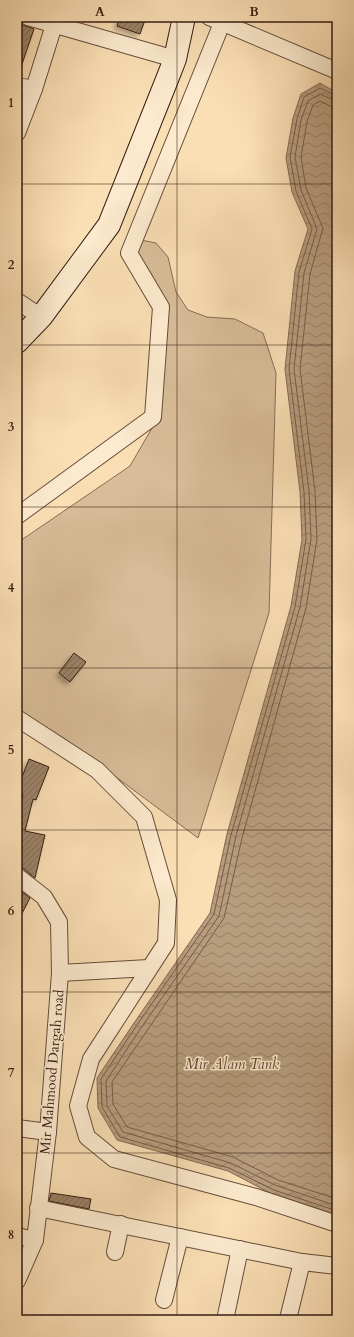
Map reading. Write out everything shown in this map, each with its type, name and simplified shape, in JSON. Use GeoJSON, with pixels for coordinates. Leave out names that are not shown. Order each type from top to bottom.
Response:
{"type":"FeatureCollection","features":[{"type":"Feature","properties":{"kind":"main road"},"geometry":{"type":"LineString","coordinates":[[17,342],[41,317],[109,225],[168,78],[175,58],[184,17]]}},
{"type":"Feature","properties":{"kind":"street"},"geometry":{"type":"LineString","coordinates":[[28,17],[175,58]]}},
{"type":"Feature","properties":{"kind":"street"},"geometry":{"type":"LineString","coordinates":[[17,516],[153,417],[161,307],[129,253],[216,20],[337,71]]}},
{"type":"Feature","properties":{"kind":"street"},"geometry":{"type":"LineString","coordinates":[[17,133],[34,89],[54,25]]}},
{"type":"Feature","properties":{"kind":"street"},"geometry":{"type":"LineString","coordinates":[[17,86],[34,89]]}},
{"type":"Feature","properties":{"kind":"street"},"geometry":{"type":"LineString","coordinates":[[17,301],[41,317]]}},
{"type":"Feature","properties":{"kind":"street"},"geometry":{"type":"LineString","coordinates":[[17,718],[97,770],[144,817],[168,900],[166,943],[91,1059],[78,1106],[87,1137],[114,1159],[256,1197],[337,1224]]}},
{"type":"Feature","properties":{"kind":"street","name":"Mir Mahmood Dargah road"},"geometry":{"type":"LineString","coordinates":[[17,876],[44,897],[59,922],[60,973],[48,1132],[35,1240],[17,1282]]}},
{"type":"Feature","properties":{"kind":"street"},"geometry":{"type":"LineString","coordinates":[[60,973],[149,968]]}},
{"type":"Feature","properties":{"kind":"street"},"geometry":{"type":"LineString","coordinates":[[17,1128],[48,1132]]}},
{"type":"Feature","properties":{"kind":"street"},"geometry":{"type":"LineString","coordinates":[[38,1208],[302,1262],[337,1266]]}},
{"type":"Feature","properties":{"kind":"street"},"geometry":{"type":"LineString","coordinates":[[115,1252],[121,1224]]}},
{"type":"Feature","properties":{"kind":"street"},"geometry":{"type":"LineString","coordinates":[[17,1236],[35,1240]]}},
{"type":"Feature","properties":{"kind":"street"},"geometry":{"type":"LineString","coordinates":[[164,1300],[180,1237]]}},
{"type":"Feature","properties":{"kind":"street"},"geometry":{"type":"LineString","coordinates":[[225,1320],[240,1249]]}},
{"type":"Feature","properties":{"kind":"street"},"geometry":{"type":"LineString","coordinates":[[288,1319],[302,1262]]}},
{"type":"Feature","properties":{"kind":"shaded area"},"geometry":{"type":"Polygon","coordinates":[[[141,240],[156,243],[168,257],[176,292],[188,310],[207,317],[235,319],[263,333],[276,373],[269,613],[198,838],[65,739],[17,709],[17,543],[130,466],[159,416],[165,306],[131,254],[141,240]]]}},
{"type":"Feature","properties":{"kind":"water","name":"Mir Alam Tank"},"geometry":{"type":"Polygon","coordinates":[[[320,83],[337,93],[337,1215],[272,1194],[228,1171],[117,1140],[98,1108],[97,1078],[210,913],[227,834],[291,606],[302,540],[300,492],[285,369],[295,271],[308,229],[292,192],[286,158],[293,118],[301,94],[320,83]]]}},
{"type":"Feature","properties":{"kind":"building"},"geometry":{"type":"Polygon","coordinates":[[[120,17],[146,17],[140,34],[117,26],[120,17]]]}},
{"type":"Feature","properties":{"kind":"building"},"geometry":{"type":"Polygon","coordinates":[[[17,23],[34,29],[19,73],[17,73],[17,23]]]}},
{"type":"Feature","properties":{"kind":"building"},"geometry":{"type":"Polygon","coordinates":[[[74,653],[86,662],[70,682],[59,673],[74,653]]]}},
{"type":"Feature","properties":{"kind":"building"},"geometry":{"type":"Polygon","coordinates":[[[29,759],[49,767],[36,800],[33,799],[25,831],[45,835],[35,878],[23,868],[17,867],[17,819],[23,795],[17,793],[17,790],[29,759]]]}},
{"type":"Feature","properties":{"kind":"building"},"geometry":{"type":"Polygon","coordinates":[[[17,888],[30,898],[17,923],[17,888]]]}},
{"type":"Feature","properties":{"kind":"building"},"geometry":{"type":"Polygon","coordinates":[[[51,1193],[91,1199],[89,1209],[49,1201],[51,1193]]]}}]}
